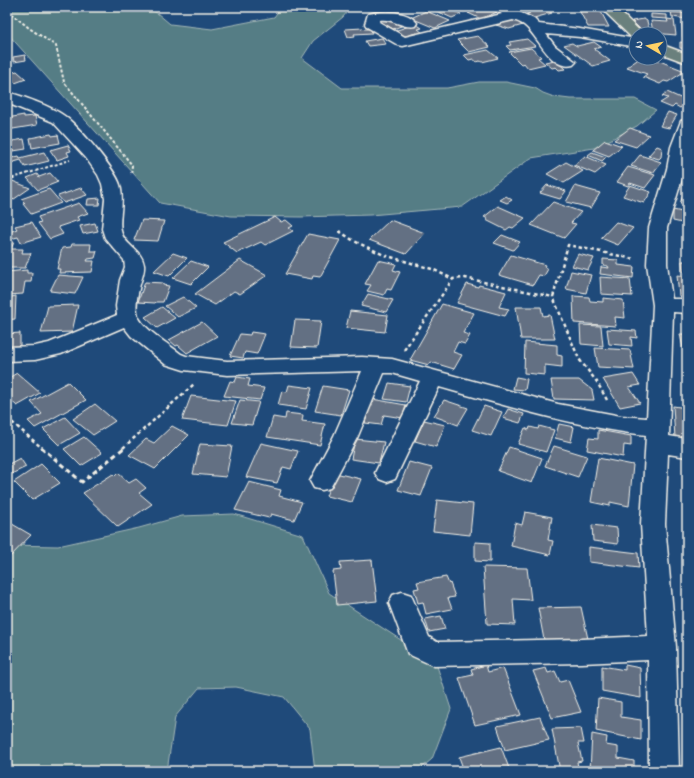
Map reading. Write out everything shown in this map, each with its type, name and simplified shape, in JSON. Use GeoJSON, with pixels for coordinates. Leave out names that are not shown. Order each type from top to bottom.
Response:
{"type":"FeatureCollection","features":[{"type":"Feature","properties":{"kind":"main road"},"geometry":{"type":"LineString","coordinates":[[607,7],[628,27]]}},
{"type":"Feature","properties":{"kind":"main road"},"geometry":{"type":"LineString","coordinates":[[668,51],[687,59]]}},
{"type":"Feature","properties":{"kind":"street"},"geometry":{"type":"LineString","coordinates":[[497,7],[530,22],[550,49],[568,62]]}},
{"type":"Feature","properties":{"kind":"street"},"geometry":{"type":"LineString","coordinates":[[410,23],[390,14],[380,14],[373,17],[372,24],[403,42],[515,15]]}},
{"type":"Feature","properties":{"kind":"street"},"geometry":{"type":"LineString","coordinates":[[535,28],[580,33],[628,42]]}},
{"type":"Feature","properties":{"kind":"street"},"geometry":{"type":"LineString","coordinates":[[7,97],[59,119],[92,154],[107,175],[111,184],[114,199],[111,229],[114,238],[133,259],[135,267],[130,280],[126,306],[128,318],[138,331],[174,359],[184,363],[211,367],[273,368],[335,365],[384,366],[433,377],[558,412],[622,424],[657,435],[687,448]]}},
{"type":"Feature","properties":{"kind":"street"},"geometry":{"type":"LineString","coordinates":[[664,771],[662,646],[653,524],[663,305],[657,264],[658,228],[676,169],[679,148],[687,124]]}},
{"type":"Feature","properties":{"kind":"street"},"geometry":{"type":"LineString","coordinates":[[663,305],[687,306]]}},
{"type":"Feature","properties":{"kind":"street"},"geometry":{"type":"LineString","coordinates":[[7,354],[35,353],[54,349],[128,318]]}},
{"type":"Feature","properties":{"kind":"street"},"geometry":{"type":"LineString","coordinates":[[322,481],[384,366]]}},
{"type":"Feature","properties":{"kind":"street"},"geometry":{"type":"LineString","coordinates":[[387,473],[433,377]]}},
{"type":"Feature","properties":{"kind":"street"},"geometry":{"type":"LineString","coordinates":[[402,603],[418,644],[434,654],[582,651],[662,646]]}},
{"type":"Feature","properties":{"kind":"path"},"geometry":{"type":"LineString","coordinates":[[7,10],[29,28],[56,46],[64,82],[132,164],[131,179]]}},
{"type":"Feature","properties":{"kind":"path"},"geometry":{"type":"LineString","coordinates":[[7,180],[92,154]]}},
{"type":"Feature","properties":{"kind":"path"},"geometry":{"type":"LineString","coordinates":[[339,231],[354,241],[384,255],[432,269],[453,279],[465,278],[553,297]]}},
{"type":"Feature","properties":{"kind":"path"},"geometry":{"type":"LineString","coordinates":[[622,424],[598,382],[579,359],[553,297],[568,245],[657,264]]}},
{"type":"Feature","properties":{"kind":"path"},"geometry":{"type":"LineString","coordinates":[[384,366],[453,279]]}},
{"type":"Feature","properties":{"kind":"path"},"geometry":{"type":"LineString","coordinates":[[7,418],[82,482],[137,437],[211,367]]}},
{"type":"Feature","properties":{"kind":"green space"},"geometry":{"type":"Polygon","coordinates":[[[7,7],[146,7],[157,13],[170,24],[212,29],[274,17],[280,9],[221,7],[351,7],[343,17],[313,41],[302,58],[342,88],[447,88],[479,82],[506,82],[535,88],[554,97],[570,99],[635,99],[656,110],[637,126],[594,148],[531,158],[462,207],[370,215],[301,217],[231,216],[160,203],[7,33],[7,7]]]}},
{"type":"Feature","properties":{"kind":"green space"},"geometry":{"type":"Polygon","coordinates":[[[234,514],[303,535],[329,593],[436,663],[451,709],[432,759],[418,771],[315,771],[310,729],[284,697],[236,687],[199,688],[175,717],[167,771],[11,771],[7,769],[7,545],[58,546],[139,528],[182,516],[234,514]]]}},
{"type":"Feature","properties":{"kind":"building"},"geometry":{"type":"Polygon","coordinates":[[[437,7],[447,7],[461,14],[452,18],[432,9],[437,7]]]}},
{"type":"Feature","properties":{"kind":"building"},"geometry":{"type":"Polygon","coordinates":[[[453,7],[476,7],[464,12],[453,7]]]}},
{"type":"Feature","properties":{"kind":"building"},"geometry":{"type":"Polygon","coordinates":[[[482,7],[497,12],[481,19],[468,13],[482,7]]]}},
{"type":"Feature","properties":{"kind":"building"},"geometry":{"type":"Polygon","coordinates":[[[520,7],[542,7],[552,13],[534,18],[526,14],[530,13],[520,7]]]}},
{"type":"Feature","properties":{"kind":"building"},"geometry":{"type":"Polygon","coordinates":[[[683,8],[687,8],[687,19],[672,17],[671,12],[684,13],[683,8]]]}},
{"type":"Feature","properties":{"kind":"building"},"geometry":{"type":"Polygon","coordinates":[[[579,10],[600,10],[609,27],[588,27],[579,10]]]}},
{"type":"Feature","properties":{"kind":"building"},"geometry":{"type":"Polygon","coordinates":[[[426,11],[450,21],[435,28],[411,18],[426,11]]]}},
{"type":"Feature","properties":{"kind":"building"},"geometry":{"type":"Polygon","coordinates":[[[651,14],[667,15],[667,19],[651,18],[651,14]]]}},
{"type":"Feature","properties":{"kind":"building"},"geometry":{"type":"Polygon","coordinates":[[[390,17],[404,25],[393,29],[378,20],[390,17]]]}},
{"type":"Feature","properties":{"kind":"building"},"geometry":{"type":"Polygon","coordinates":[[[514,19],[523,25],[509,29],[496,25],[514,19]]]}},
{"type":"Feature","properties":{"kind":"building"},"geometry":{"type":"Polygon","coordinates":[[[644,19],[647,21],[648,26],[637,26],[632,21],[644,19]]]}},
{"type":"Feature","properties":{"kind":"building"},"geometry":{"type":"Polygon","coordinates":[[[667,19],[674,20],[676,35],[668,34],[668,26],[652,26],[651,21],[668,22],[667,19]]]}},
{"type":"Feature","properties":{"kind":"building"},"geometry":{"type":"Polygon","coordinates":[[[416,24],[422,28],[418,29],[423,33],[416,33],[402,37],[394,31],[416,24]]]}},
{"type":"Feature","properties":{"kind":"building"},"geometry":{"type":"Polygon","coordinates":[[[682,24],[687,24],[687,37],[683,37],[682,24]]]}},
{"type":"Feature","properties":{"kind":"building"},"geometry":{"type":"Polygon","coordinates":[[[345,29],[371,29],[372,33],[354,34],[355,36],[348,37],[345,29]]]}},
{"type":"Feature","properties":{"kind":"building"},"geometry":{"type":"Polygon","coordinates":[[[478,36],[490,47],[469,52],[457,40],[478,36]]]}},
{"type":"Feature","properties":{"kind":"building"},"geometry":{"type":"Polygon","coordinates":[[[382,38],[386,44],[368,46],[365,41],[382,38]]]}},
{"type":"Feature","properties":{"kind":"building"},"geometry":{"type":"Polygon","coordinates":[[[527,39],[535,46],[510,50],[506,46],[511,45],[509,42],[527,39]]]}},
{"type":"Feature","properties":{"kind":"building"},"geometry":{"type":"Polygon","coordinates":[[[594,42],[601,47],[594,49],[610,61],[593,66],[564,45],[572,43],[577,46],[594,42]]]}},
{"type":"Feature","properties":{"kind":"building"},"geometry":{"type":"Polygon","coordinates":[[[680,42],[687,43],[687,49],[680,48],[680,42]]]}},
{"type":"Feature","properties":{"kind":"building"},"geometry":{"type":"Polygon","coordinates":[[[531,48],[541,57],[538,58],[545,64],[528,68],[524,63],[521,64],[509,52],[531,48]]]}},
{"type":"Feature","properties":{"kind":"building"},"geometry":{"type":"Polygon","coordinates":[[[488,50],[498,58],[477,62],[473,59],[469,60],[464,55],[488,50]]]}},
{"type":"Feature","properties":{"kind":"building"},"geometry":{"type":"Polygon","coordinates":[[[25,55],[26,60],[14,62],[13,57],[25,55]]]}},
{"type":"Feature","properties":{"kind":"building"},"geometry":{"type":"Polygon","coordinates":[[[555,60],[565,69],[559,70],[556,67],[552,68],[545,62],[555,60]]]}},
{"type":"Feature","properties":{"kind":"building"},"geometry":{"type":"Polygon","coordinates":[[[668,64],[685,71],[668,82],[664,81],[660,84],[643,77],[647,74],[627,67],[668,66],[668,64]]]}},
{"type":"Feature","properties":{"kind":"building"},"geometry":{"type":"Polygon","coordinates":[[[17,71],[26,79],[15,83],[7,74],[17,71]]]}},
{"type":"Feature","properties":{"kind":"building"},"geometry":{"type":"Polygon","coordinates":[[[667,92],[687,101],[687,103],[680,108],[675,105],[672,108],[660,103],[668,98],[662,96],[667,92]]]}},
{"type":"Feature","properties":{"kind":"building"},"geometry":{"type":"Polygon","coordinates":[[[668,112],[677,115],[669,128],[660,126],[668,112]]]}},
{"type":"Feature","properties":{"kind":"building"},"geometry":{"type":"Polygon","coordinates":[[[24,115],[24,117],[35,116],[37,125],[7,130],[7,118],[24,115]]]}},
{"type":"Feature","properties":{"kind":"building"},"geometry":{"type":"Polygon","coordinates":[[[630,128],[649,135],[636,147],[614,140],[630,128]]]}},
{"type":"Feature","properties":{"kind":"building"},"geometry":{"type":"Polygon","coordinates":[[[51,134],[52,136],[58,135],[60,143],[32,148],[30,138],[51,134]]]}},
{"type":"Feature","properties":{"kind":"building"},"geometry":{"type":"Polygon","coordinates":[[[24,139],[26,149],[7,152],[7,142],[24,139]]]}},
{"type":"Feature","properties":{"kind":"building"},"geometry":{"type":"Polygon","coordinates":[[[605,140],[622,146],[609,156],[593,150],[605,140]]]}},
{"type":"Feature","properties":{"kind":"building"},"geometry":{"type":"Polygon","coordinates":[[[68,145],[71,151],[67,152],[69,156],[57,160],[50,150],[68,145]]]}},
{"type":"Feature","properties":{"kind":"building"},"geometry":{"type":"Polygon","coordinates":[[[657,146],[662,148],[661,157],[659,159],[648,156],[657,146]]]}},
{"type":"Feature","properties":{"kind":"building"},"geometry":{"type":"Polygon","coordinates":[[[44,152],[49,161],[25,167],[21,160],[7,164],[7,159],[19,156],[20,158],[44,152]]]}},
{"type":"Feature","properties":{"kind":"building"},"geometry":{"type":"Polygon","coordinates":[[[592,152],[606,157],[602,161],[588,155],[592,152]]]}},
{"type":"Feature","properties":{"kind":"building"},"geometry":{"type":"Polygon","coordinates":[[[640,155],[661,162],[653,173],[631,166],[640,155]]]}},
{"type":"Feature","properties":{"kind":"building"},"geometry":{"type":"Polygon","coordinates":[[[585,156],[606,165],[595,174],[574,165],[585,156]]]}},
{"type":"Feature","properties":{"kind":"building"},"geometry":{"type":"Polygon","coordinates":[[[566,162],[583,171],[564,183],[547,174],[566,162]]]}},
{"type":"Feature","properties":{"kind":"building"},"geometry":{"type":"Polygon","coordinates":[[[628,167],[655,175],[645,188],[630,183],[628,186],[617,182],[628,167]]]}},
{"type":"Feature","properties":{"kind":"building"},"geometry":{"type":"Polygon","coordinates":[[[50,173],[58,182],[38,190],[27,178],[37,174],[39,177],[50,173]]]}},
{"type":"Feature","properties":{"kind":"building"},"geometry":{"type":"Polygon","coordinates":[[[10,180],[30,188],[7,204],[7,181],[10,180]]]}},
{"type":"Feature","properties":{"kind":"building"},"geometry":{"type":"Polygon","coordinates":[[[687,183],[687,205],[680,204],[687,183]]]}},
{"type":"Feature","properties":{"kind":"building"},"geometry":{"type":"Polygon","coordinates":[[[547,185],[566,191],[560,199],[540,193],[547,185]]]}},
{"type":"Feature","properties":{"kind":"building"},"geometry":{"type":"Polygon","coordinates":[[[630,185],[651,192],[644,203],[623,196],[630,185]]]}},
{"type":"Feature","properties":{"kind":"building"},"geometry":{"type":"Polygon","coordinates":[[[575,186],[600,193],[591,208],[566,202],[575,186]]]}},
{"type":"Feature","properties":{"kind":"building"},"geometry":{"type":"Polygon","coordinates":[[[81,188],[87,195],[64,203],[58,196],[81,188]]]}},
{"type":"Feature","properties":{"kind":"building"},"geometry":{"type":"Polygon","coordinates":[[[49,189],[61,203],[31,214],[21,199],[49,189]]]}},
{"type":"Feature","properties":{"kind":"building"},"geometry":{"type":"Polygon","coordinates":[[[506,196],[512,200],[507,203],[500,200],[506,196]]]}},
{"type":"Feature","properties":{"kind":"building"},"geometry":{"type":"Polygon","coordinates":[[[100,198],[99,205],[87,205],[88,199],[100,198]]]}},
{"type":"Feature","properties":{"kind":"building"},"geometry":{"type":"Polygon","coordinates":[[[553,202],[581,212],[571,223],[576,224],[564,238],[531,225],[553,202]]]}},
{"type":"Feature","properties":{"kind":"building"},"geometry":{"type":"Polygon","coordinates":[[[79,203],[88,213],[77,217],[79,220],[58,227],[63,234],[50,239],[38,223],[41,222],[38,217],[79,203]]]}},
{"type":"Feature","properties":{"kind":"building"},"geometry":{"type":"Polygon","coordinates":[[[498,206],[525,218],[513,228],[510,227],[506,230],[486,220],[488,219],[484,217],[498,206]]]}},
{"type":"Feature","properties":{"kind":"building"},"geometry":{"type":"Polygon","coordinates":[[[673,210],[687,213],[687,224],[673,221],[673,210]]]}},
{"type":"Feature","properties":{"kind":"building"},"geometry":{"type":"Polygon","coordinates":[[[275,217],[281,222],[286,220],[293,226],[289,228],[293,231],[265,245],[261,242],[237,253],[223,242],[275,217]]]}},
{"type":"Feature","properties":{"kind":"building"},"geometry":{"type":"Polygon","coordinates":[[[142,220],[164,221],[158,241],[134,240],[142,220]]]}},
{"type":"Feature","properties":{"kind":"building"},"geometry":{"type":"Polygon","coordinates":[[[390,220],[425,233],[406,254],[369,240],[390,220]]]}},
{"type":"Feature","properties":{"kind":"building"},"geometry":{"type":"Polygon","coordinates":[[[32,222],[41,237],[21,243],[18,237],[10,239],[7,233],[17,229],[15,226],[32,222]]]}},
{"type":"Feature","properties":{"kind":"building"},"geometry":{"type":"Polygon","coordinates":[[[616,222],[633,228],[618,245],[601,238],[616,222]]]}},
{"type":"Feature","properties":{"kind":"building"},"geometry":{"type":"Polygon","coordinates":[[[95,223],[98,231],[83,234],[80,226],[95,223]]]}},
{"type":"Feature","properties":{"kind":"building"},"geometry":{"type":"Polygon","coordinates":[[[308,234],[340,240],[320,277],[313,276],[312,279],[285,274],[308,234]]]}},
{"type":"Feature","properties":{"kind":"building"},"geometry":{"type":"Polygon","coordinates":[[[502,235],[520,242],[513,250],[494,243],[502,235]]]}},
{"type":"Feature","properties":{"kind":"building"},"geometry":{"type":"Polygon","coordinates":[[[7,242],[14,242],[11,249],[23,249],[22,253],[31,253],[25,268],[7,268],[7,242]]]}},
{"type":"Feature","properties":{"kind":"building"},"geometry":{"type":"Polygon","coordinates":[[[72,244],[91,244],[90,251],[97,251],[95,258],[88,259],[87,261],[94,261],[92,272],[59,273],[60,269],[57,269],[62,248],[71,247],[72,244]]]}},
{"type":"Feature","properties":{"kind":"building"},"geometry":{"type":"Polygon","coordinates":[[[173,253],[187,258],[169,276],[154,271],[173,253]]]}},
{"type":"Feature","properties":{"kind":"building"},"geometry":{"type":"Polygon","coordinates":[[[578,254],[594,258],[588,270],[572,266],[578,254]]]}},
{"type":"Feature","properties":{"kind":"building"},"geometry":{"type":"Polygon","coordinates":[[[511,255],[545,265],[544,267],[548,269],[544,276],[539,275],[533,285],[499,275],[511,255]]]}},
{"type":"Feature","properties":{"kind":"building"},"geometry":{"type":"Polygon","coordinates":[[[603,259],[618,260],[618,265],[634,267],[633,278],[600,274],[601,267],[609,268],[608,266],[603,265],[603,259]]]}},
{"type":"Feature","properties":{"kind":"building"},"geometry":{"type":"Polygon","coordinates":[[[240,260],[267,275],[240,294],[234,291],[215,305],[195,294],[240,260]]]}},
{"type":"Feature","properties":{"kind":"building"},"geometry":{"type":"Polygon","coordinates":[[[378,260],[396,264],[393,270],[400,272],[391,290],[387,289],[384,295],[367,291],[371,285],[365,284],[378,260]]]}},
{"type":"Feature","properties":{"kind":"building"},"geometry":{"type":"Polygon","coordinates":[[[191,261],[208,267],[191,284],[173,278],[191,261]]]}},
{"type":"Feature","properties":{"kind":"building"},"geometry":{"type":"Polygon","coordinates":[[[682,261],[687,261],[687,272],[683,272],[682,261]]]}},
{"type":"Feature","properties":{"kind":"building"},"geometry":{"type":"Polygon","coordinates":[[[27,270],[27,273],[32,273],[31,282],[25,282],[23,294],[7,295],[7,272],[27,270]]]}},
{"type":"Feature","properties":{"kind":"building"},"geometry":{"type":"Polygon","coordinates":[[[571,271],[591,275],[586,293],[566,289],[571,271]]]}},
{"type":"Feature","properties":{"kind":"building"},"geometry":{"type":"Polygon","coordinates":[[[58,275],[83,277],[75,294],[50,291],[58,275]]]}},
{"type":"Feature","properties":{"kind":"building"},"geometry":{"type":"Polygon","coordinates":[[[677,275],[687,276],[687,297],[679,296],[677,275]]]}},
{"type":"Feature","properties":{"kind":"building"},"geometry":{"type":"Polygon","coordinates":[[[600,277],[630,279],[632,296],[601,294],[600,277]]]}},
{"type":"Feature","properties":{"kind":"building"},"geometry":{"type":"Polygon","coordinates":[[[145,282],[163,283],[163,285],[169,286],[163,302],[138,302],[145,282]]]}},
{"type":"Feature","properties":{"kind":"building"},"geometry":{"type":"Polygon","coordinates":[[[467,284],[478,287],[479,285],[506,292],[499,307],[509,309],[505,316],[457,303],[467,284]]]}},
{"type":"Feature","properties":{"kind":"building"},"geometry":{"type":"Polygon","coordinates":[[[368,294],[393,300],[386,312],[361,306],[368,294]]]}},
{"type":"Feature","properties":{"kind":"building"},"geometry":{"type":"Polygon","coordinates":[[[16,296],[15,319],[7,320],[7,298],[16,296]]]}},
{"type":"Feature","properties":{"kind":"building"},"geometry":{"type":"Polygon","coordinates":[[[573,296],[589,297],[590,301],[603,302],[603,298],[623,300],[625,318],[615,317],[616,326],[574,323],[573,296]]]}},
{"type":"Feature","properties":{"kind":"building"},"geometry":{"type":"Polygon","coordinates":[[[183,297],[196,308],[178,317],[165,306],[183,297]]]}},
{"type":"Feature","properties":{"kind":"building"},"geometry":{"type":"Polygon","coordinates":[[[442,304],[474,313],[463,333],[470,335],[465,344],[458,342],[453,352],[462,355],[454,369],[431,362],[429,365],[410,360],[442,304]]]}},
{"type":"Feature","properties":{"kind":"building"},"geometry":{"type":"Polygon","coordinates":[[[78,305],[72,332],[41,333],[48,306],[78,305]]]}},
{"type":"Feature","properties":{"kind":"building"},"geometry":{"type":"Polygon","coordinates":[[[162,307],[175,318],[157,328],[145,317],[162,307]]]}},
{"type":"Feature","properties":{"kind":"building"},"geometry":{"type":"Polygon","coordinates":[[[516,307],[541,307],[543,316],[550,315],[555,339],[521,339],[516,307]]]}},
{"type":"Feature","properties":{"kind":"building"},"geometry":{"type":"Polygon","coordinates":[[[350,311],[388,315],[385,332],[346,328],[350,311]]]}},
{"type":"Feature","properties":{"kind":"building"},"geometry":{"type":"Polygon","coordinates":[[[295,320],[321,321],[317,348],[291,347],[295,320]]]}},
{"type":"Feature","properties":{"kind":"building"},"geometry":{"type":"Polygon","coordinates":[[[202,322],[217,336],[187,353],[178,345],[176,346],[169,340],[202,322]]]}},
{"type":"Feature","properties":{"kind":"building"},"geometry":{"type":"Polygon","coordinates":[[[580,325],[601,326],[603,346],[581,344],[580,325]]]}},
{"type":"Feature","properties":{"kind":"building"},"geometry":{"type":"Polygon","coordinates":[[[607,329],[636,331],[637,338],[631,337],[632,346],[609,344],[607,329]]]}},
{"type":"Feature","properties":{"kind":"building"},"geometry":{"type":"Polygon","coordinates":[[[251,332],[265,334],[257,354],[245,352],[243,358],[230,356],[240,334],[250,335],[251,332]]]}},
{"type":"Feature","properties":{"kind":"building"},"geometry":{"type":"Polygon","coordinates":[[[20,333],[20,346],[7,348],[7,334],[20,333]]]}},
{"type":"Feature","properties":{"kind":"building"},"geometry":{"type":"Polygon","coordinates":[[[680,334],[687,334],[687,348],[683,348],[680,334]]]}},
{"type":"Feature","properties":{"kind":"building"},"geometry":{"type":"Polygon","coordinates":[[[525,342],[557,345],[557,355],[562,356],[562,367],[545,365],[545,375],[524,373],[525,342]]]}},
{"type":"Feature","properties":{"kind":"building"},"geometry":{"type":"Polygon","coordinates":[[[595,348],[630,350],[634,369],[598,367],[595,348]]]}},
{"type":"Feature","properties":{"kind":"building"},"geometry":{"type":"Polygon","coordinates":[[[17,373],[40,393],[17,406],[7,397],[7,379],[17,373]]]}},
{"type":"Feature","properties":{"kind":"building"},"geometry":{"type":"Polygon","coordinates":[[[633,374],[640,385],[629,387],[640,403],[620,407],[603,379],[633,374]]]}},
{"type":"Feature","properties":{"kind":"building"},"geometry":{"type":"Polygon","coordinates":[[[237,377],[250,379],[248,386],[264,388],[260,400],[224,396],[230,381],[235,382],[237,377]]]}},
{"type":"Feature","properties":{"kind":"building"},"geometry":{"type":"Polygon","coordinates":[[[516,377],[527,379],[525,390],[513,389],[516,377]]]}},
{"type":"Feature","properties":{"kind":"building"},"geometry":{"type":"Polygon","coordinates":[[[551,380],[579,380],[592,390],[594,400],[554,399],[551,380]]]}},
{"type":"Feature","properties":{"kind":"building"},"geometry":{"type":"Polygon","coordinates":[[[68,382],[86,400],[35,428],[28,421],[42,414],[31,402],[68,382]]]}},
{"type":"Feature","properties":{"kind":"building"},"geometry":{"type":"Polygon","coordinates":[[[389,383],[410,386],[406,402],[384,399],[389,383]]]}},
{"type":"Feature","properties":{"kind":"building"},"geometry":{"type":"Polygon","coordinates":[[[289,385],[312,388],[306,409],[278,405],[282,391],[287,392],[289,385]]]}},
{"type":"Feature","properties":{"kind":"building"},"geometry":{"type":"Polygon","coordinates":[[[323,386],[349,390],[341,415],[315,411],[323,386]]]}},
{"type":"Feature","properties":{"kind":"building"},"geometry":{"type":"Polygon","coordinates":[[[191,396],[236,401],[228,425],[182,420],[191,396]]]}},
{"type":"Feature","properties":{"kind":"building"},"geometry":{"type":"Polygon","coordinates":[[[372,399],[406,405],[403,418],[384,415],[381,425],[365,423],[372,399]]]}},
{"type":"Feature","properties":{"kind":"building"},"geometry":{"type":"Polygon","coordinates":[[[240,400],[259,402],[252,425],[232,423],[240,400]]]}},
{"type":"Feature","properties":{"kind":"building"},"geometry":{"type":"Polygon","coordinates":[[[444,400],[468,408],[458,425],[434,416],[444,400]]]}},
{"type":"Feature","properties":{"kind":"building"},"geometry":{"type":"Polygon","coordinates":[[[95,404],[115,421],[93,435],[73,419],[95,404]]]}},
{"type":"Feature","properties":{"kind":"building"},"geometry":{"type":"Polygon","coordinates":[[[484,406],[502,412],[491,436],[472,430],[484,406]]]}},
{"type":"Feature","properties":{"kind":"building"},"geometry":{"type":"Polygon","coordinates":[[[673,406],[687,408],[687,440],[675,438],[673,406]]]}},
{"type":"Feature","properties":{"kind":"building"},"geometry":{"type":"Polygon","coordinates":[[[508,409],[524,414],[520,423],[503,418],[508,409]]]}},
{"type":"Feature","properties":{"kind":"building"},"geometry":{"type":"Polygon","coordinates":[[[286,413],[303,415],[302,421],[325,424],[320,445],[267,437],[273,417],[285,419],[286,413]]]}},
{"type":"Feature","properties":{"kind":"building"},"geometry":{"type":"Polygon","coordinates":[[[65,417],[80,433],[59,445],[43,429],[65,417]]]}},
{"type":"Feature","properties":{"kind":"building"},"geometry":{"type":"Polygon","coordinates":[[[424,420],[445,425],[436,447],[415,441],[424,420]]]}},
{"type":"Feature","properties":{"kind":"building"},"geometry":{"type":"Polygon","coordinates":[[[559,424],[574,427],[571,442],[555,438],[559,424]]]}},
{"type":"Feature","properties":{"kind":"building"},"geometry":{"type":"Polygon","coordinates":[[[172,426],[189,435],[155,469],[129,455],[146,439],[154,443],[172,426]]]}},
{"type":"Feature","properties":{"kind":"building"},"geometry":{"type":"Polygon","coordinates":[[[539,426],[554,430],[546,452],[518,444],[525,428],[529,430],[530,427],[538,429],[539,426]]]}},
{"type":"Feature","properties":{"kind":"building"},"geometry":{"type":"Polygon","coordinates":[[[598,430],[631,436],[631,446],[624,445],[623,457],[587,450],[589,438],[598,439],[598,430]]]}},
{"type":"Feature","properties":{"kind":"building"},"geometry":{"type":"Polygon","coordinates":[[[84,437],[102,453],[81,466],[64,449],[84,437]]]}},
{"type":"Feature","properties":{"kind":"building"},"geometry":{"type":"Polygon","coordinates":[[[355,439],[384,442],[379,463],[351,459],[355,439]]]}},
{"type":"Feature","properties":{"kind":"building"},"geometry":{"type":"Polygon","coordinates":[[[261,443],[298,451],[291,469],[283,467],[277,483],[246,477],[261,443]]]}},
{"type":"Feature","properties":{"kind":"building"},"geometry":{"type":"Polygon","coordinates":[[[200,444],[232,446],[226,477],[193,474],[200,444]]]}},
{"type":"Feature","properties":{"kind":"building"},"geometry":{"type":"Polygon","coordinates":[[[554,446],[587,456],[578,477],[545,466],[554,446]]]}},
{"type":"Feature","properties":{"kind":"building"},"geometry":{"type":"Polygon","coordinates":[[[509,447],[542,458],[532,483],[498,471],[509,447]]]}},
{"type":"Feature","properties":{"kind":"building"},"geometry":{"type":"Polygon","coordinates":[[[20,458],[26,467],[7,476],[7,465],[20,458]]]}},
{"type":"Feature","properties":{"kind":"building"},"geometry":{"type":"Polygon","coordinates":[[[598,458],[633,465],[629,506],[610,502],[610,506],[591,502],[598,458]]]}},
{"type":"Feature","properties":{"kind":"building"},"geometry":{"type":"Polygon","coordinates":[[[409,462],[432,468],[421,496],[398,490],[409,462]]]}},
{"type":"Feature","properties":{"kind":"building"},"geometry":{"type":"Polygon","coordinates":[[[41,464],[60,483],[32,500],[14,482],[41,464]]]}},
{"type":"Feature","properties":{"kind":"building"},"geometry":{"type":"Polygon","coordinates":[[[118,473],[129,483],[136,479],[146,488],[139,493],[152,504],[118,527],[83,493],[113,474],[115,476],[118,473]]]}},
{"type":"Feature","properties":{"kind":"building"},"geometry":{"type":"Polygon","coordinates":[[[335,473],[361,479],[352,502],[326,496],[335,473]]]}},
{"type":"Feature","properties":{"kind":"building"},"geometry":{"type":"Polygon","coordinates":[[[249,482],[281,490],[279,496],[302,502],[294,520],[271,514],[269,518],[235,510],[249,482]]]}},
{"type":"Feature","properties":{"kind":"building"},"geometry":{"type":"Polygon","coordinates":[[[437,500],[473,504],[470,535],[433,531],[437,500]]]}},
{"type":"Feature","properties":{"kind":"building"},"geometry":{"type":"Polygon","coordinates":[[[525,512],[552,517],[548,540],[553,541],[550,555],[511,546],[515,523],[522,525],[525,512]]]}},
{"type":"Feature","properties":{"kind":"building"},"geometry":{"type":"Polygon","coordinates":[[[7,521],[31,535],[9,558],[7,557],[7,521]]]}},
{"type":"Feature","properties":{"kind":"building"},"geometry":{"type":"Polygon","coordinates":[[[592,525],[617,528],[618,544],[593,541],[592,525]]]}},
{"type":"Feature","properties":{"kind":"building"},"geometry":{"type":"Polygon","coordinates":[[[475,542],[490,543],[490,562],[475,561],[475,542]]]}},
{"type":"Feature","properties":{"kind":"building"},"geometry":{"type":"Polygon","coordinates":[[[589,547],[638,553],[639,568],[589,562],[589,547]]]}},
{"type":"Feature","properties":{"kind":"building"},"geometry":{"type":"Polygon","coordinates":[[[372,560],[377,601],[337,605],[333,571],[341,570],[340,562],[372,560]]]}},
{"type":"Feature","properties":{"kind":"building"},"geometry":{"type":"Polygon","coordinates":[[[483,567],[527,568],[531,600],[513,599],[515,625],[487,624],[483,567]]]}},
{"type":"Feature","properties":{"kind":"building"},"geometry":{"type":"Polygon","coordinates":[[[446,577],[455,597],[448,598],[452,609],[426,614],[423,602],[418,603],[414,589],[419,588],[417,582],[446,577]]]}},
{"type":"Feature","properties":{"kind":"building"},"geometry":{"type":"Polygon","coordinates":[[[581,607],[588,639],[544,640],[538,608],[581,607]]]}},
{"type":"Feature","properties":{"kind":"building"},"geometry":{"type":"Polygon","coordinates":[[[441,616],[445,629],[429,632],[425,619],[441,616]]]}},
{"type":"Feature","properties":{"kind":"building"},"geometry":{"type":"Polygon","coordinates":[[[486,665],[488,672],[503,668],[521,715],[475,725],[459,678],[473,675],[471,669],[486,665]]]}},
{"type":"Feature","properties":{"kind":"building"},"geometry":{"type":"Polygon","coordinates":[[[625,665],[640,668],[641,698],[602,691],[602,666],[625,670],[625,665]]]}},
{"type":"Feature","properties":{"kind":"building"},"geometry":{"type":"Polygon","coordinates":[[[546,668],[548,673],[555,671],[560,682],[568,680],[581,712],[552,718],[533,671],[546,668]]]}},
{"type":"Feature","properties":{"kind":"building"},"geometry":{"type":"Polygon","coordinates":[[[598,698],[621,702],[621,717],[641,720],[641,740],[596,731],[598,698]]]}},
{"type":"Feature","properties":{"kind":"building"},"geometry":{"type":"Polygon","coordinates":[[[540,717],[549,740],[505,750],[497,726],[540,717]]]}},
{"type":"Feature","properties":{"kind":"building"},"geometry":{"type":"Polygon","coordinates":[[[581,728],[584,743],[578,743],[582,761],[577,762],[579,771],[560,771],[552,729],[581,728]]]}},
{"type":"Feature","properties":{"kind":"building"},"geometry":{"type":"Polygon","coordinates":[[[592,734],[607,737],[606,745],[618,747],[618,758],[634,761],[634,771],[590,771],[592,734]]]}},
{"type":"Feature","properties":{"kind":"building"},"geometry":{"type":"Polygon","coordinates":[[[501,747],[510,771],[464,771],[459,757],[501,747]]]}}]}
